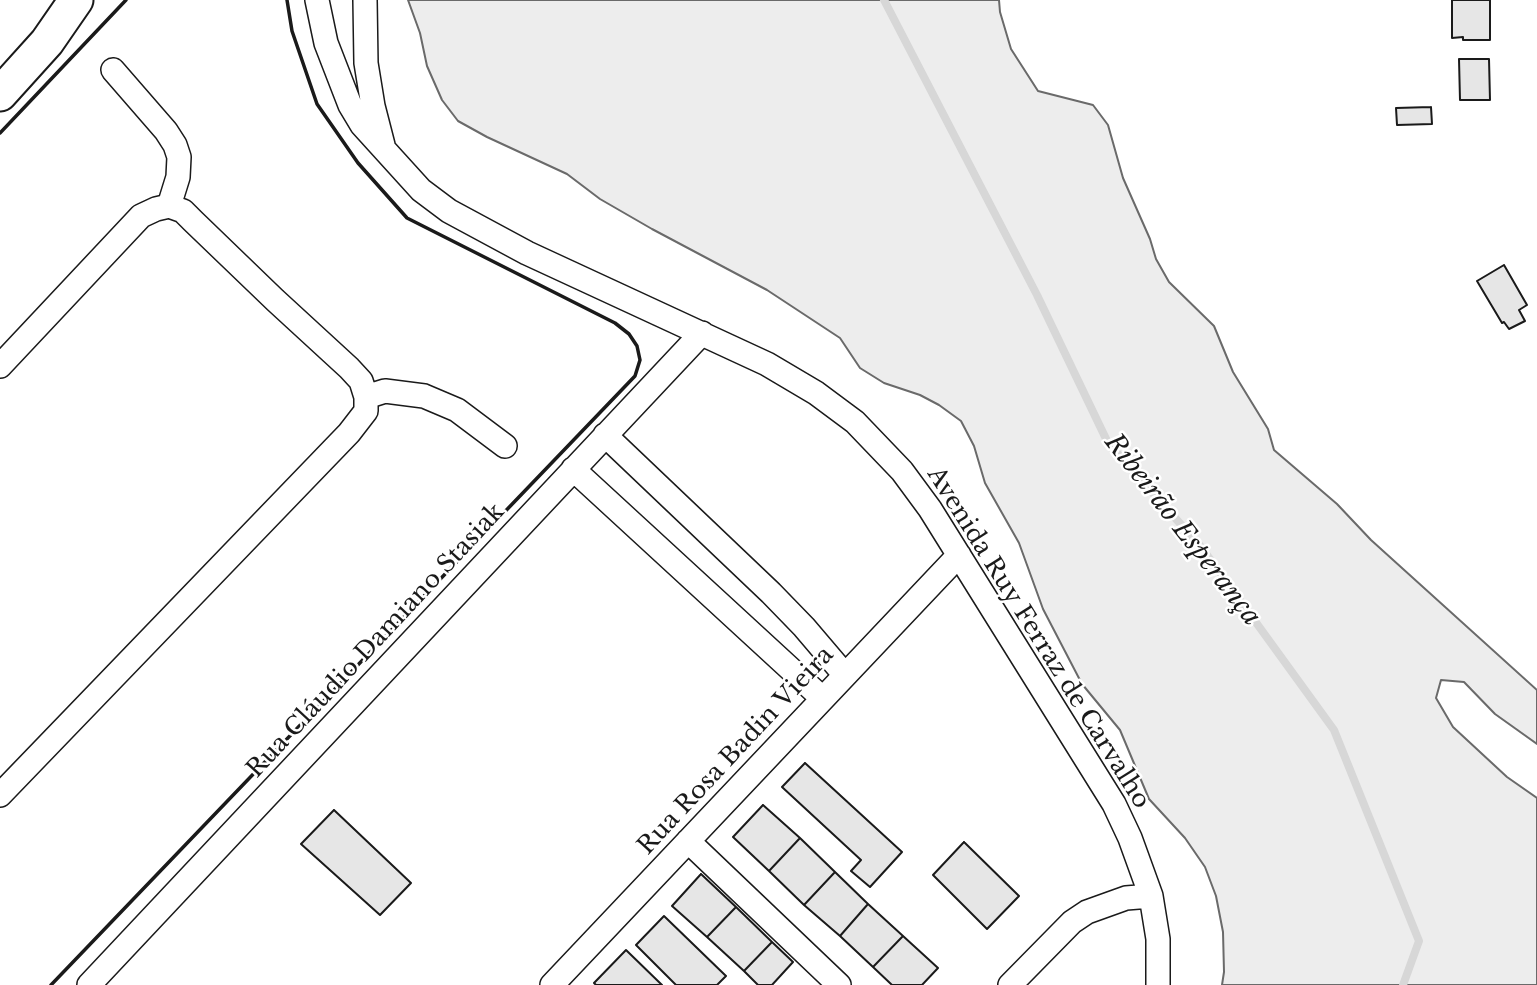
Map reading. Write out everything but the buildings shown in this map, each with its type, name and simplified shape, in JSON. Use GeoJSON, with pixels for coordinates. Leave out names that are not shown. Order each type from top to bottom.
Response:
{"type":"FeatureCollection","features":[{"type":"Feature","properties":{"kind":"main road"},"geometry":{"type":"LineString","coordinates":[[0,94],[47,42],[76,0]]}},
{"type":"Feature","properties":{"kind":"street","name":"Avenida Ruy Ferraz de Carvalho"},"geometry":{"type":"LineString","coordinates":[[317,0],[326,43],[345,95],[362,125],[421,190],[449,211],[527,253],[767,364],[855,422],[902,471],[959,555],[1114,804],[1130,838],[1151,896],[1158,939],[1158,985]]}},
{"type":"Feature","properties":{"kind":"street"},"geometry":{"type":"LineString","coordinates":[[365,0],[367,74],[384,148]]}},
{"type":"Feature","properties":{"kind":"street"},"geometry":{"type":"LineString","coordinates":[[113,69],[175,145],[179,157],[178,177],[169,206]]}},
{"type":"Feature","properties":{"kind":"street"},"geometry":{"type":"LineString","coordinates":[[0,366],[141,216],[169,206],[183,211],[349,368],[361,382],[366,397],[366,411],[349,433],[0,795]]}},
{"type":"Feature","properties":{"kind":"street","name":"Rua Cláudio Damiano Stasiak"},"geometry":{"type":"LineString","coordinates":[[89,985],[702,333]]}},
{"type":"Feature","properties":{"kind":"street"},"geometry":{"type":"LineString","coordinates":[[366,397],[385,391],[424,396],[457,410],[505,446]]}},
{"type":"Feature","properties":{"kind":"street"},"geometry":{"type":"LineString","coordinates":[[605,435],[771,593],[844,674]]}},
{"type":"Feature","properties":{"kind":"street"},"geometry":{"type":"LineString","coordinates":[[573,469],[822,698]]}},
{"type":"Feature","properties":{"kind":"street","name":"Rua Rosa Badin Vieira"},"geometry":{"type":"LineString","coordinates":[[552,985],[959,555]]}},
{"type":"Feature","properties":{"kind":"street"},"geometry":{"type":"LineString","coordinates":[[688,841],[839,985]]}},
{"type":"Feature","properties":{"kind":"street"},"geometry":{"type":"LineString","coordinates":[[1010,985],[1079,917],[1103,905],[1126,898],[1151,896]]}},
{"type":"Feature","properties":{"kind":"shaded area"},"geometry":{"type":"Polygon","coordinates":[[[408,0],[999,0],[1011,49],[1038,91],[1093,105],[1108,125],[1123,178],[1156,259],[1169,282],[1214,326],[1233,372],[1268,429],[1274,450],[1337,504],[1371,540],[1537,690],[1537,744],[1495,714],[1464,682],[1441,680],[1436,698],[1453,727],[1507,777],[1537,798],[1537,985],[1222,985],[1223,932],[1216,896],[1205,867],[1185,838],[1149,799],[1120,730],[1082,684],[1043,609],[1019,543],[985,483],[974,446],[961,421],[920,395],[884,383],[860,368],[840,338],[767,290],[600,199],[567,174],[458,121],[442,100],[427,66],[420,33],[408,0]]]}},
{"type":"Feature","properties":{"kind":"waterway","name":"Ribeirão Esperança"},"geometry":{"type":"LineString","coordinates":[[884,0],[1037,295],[1108,443],[1202,548],[1334,730],[1419,941],[1403,985]]}},
{"type":"Feature","properties":{"kind":"wall"},"geometry":{"type":"LineString","coordinates":[[0,133],[126,0]]}},
{"type":"Feature","properties":{"kind":"wall"},"geometry":{"type":"LineString","coordinates":[[51,985],[635,376],[640,360],[637,346],[629,334],[615,323],[407,218],[358,163],[317,104],[292,31],[287,0]]}}]}
